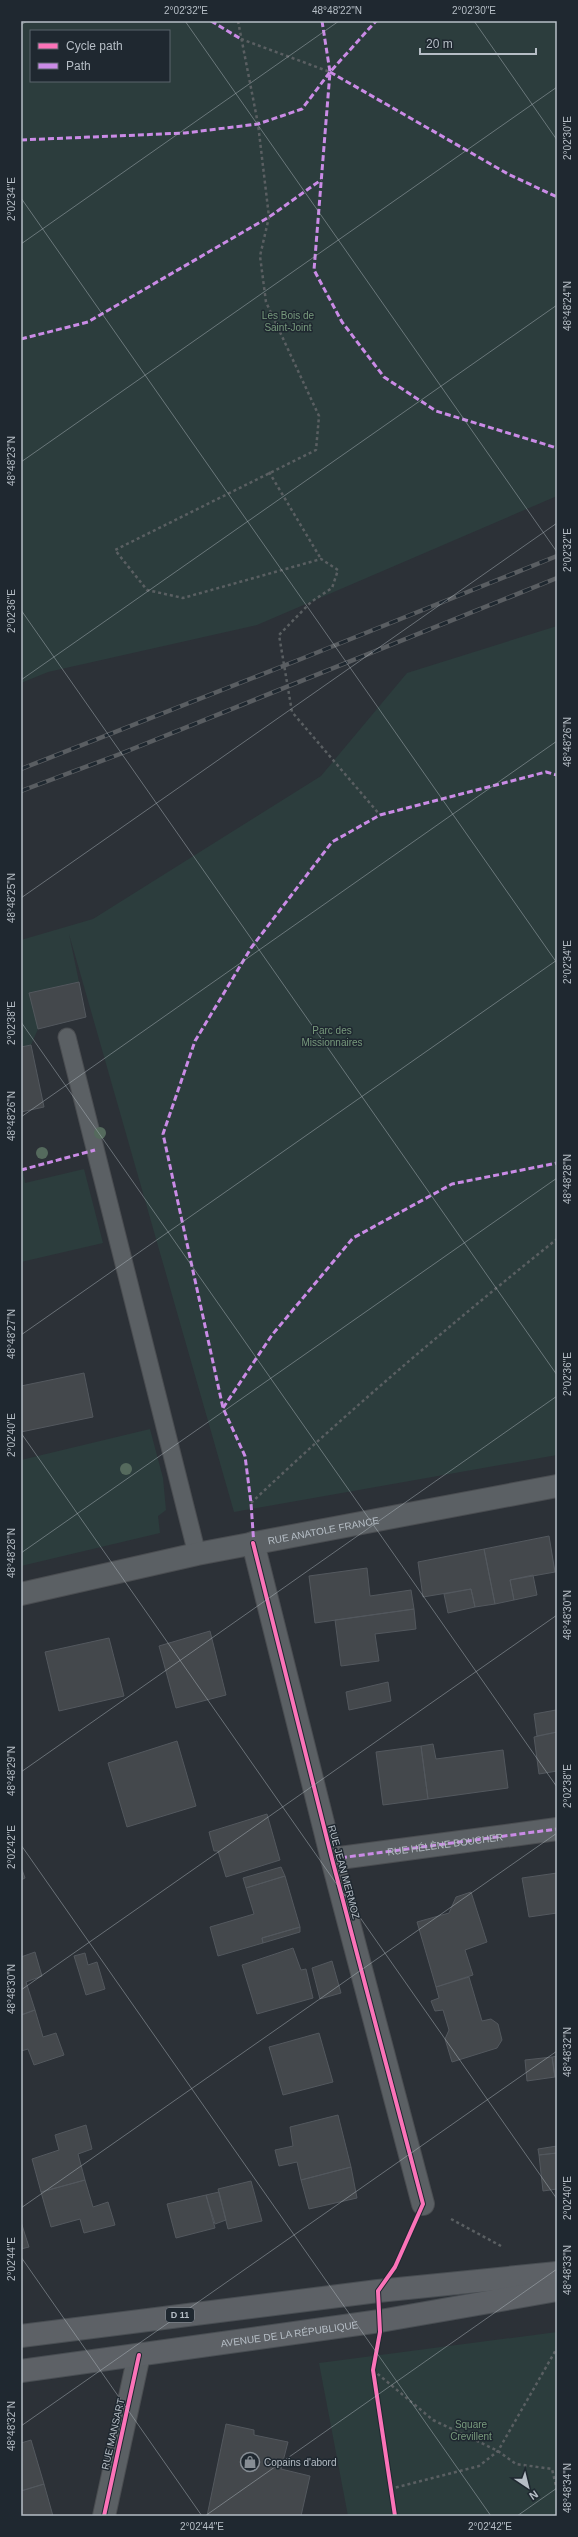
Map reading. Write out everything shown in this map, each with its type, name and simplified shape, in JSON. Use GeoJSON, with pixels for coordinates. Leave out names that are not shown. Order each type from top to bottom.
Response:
{"type":"FeatureCollection","features":[{"type":"Feature","properties":{"kind":"main road","name":"D 11"},"geometry":{"type":"LineString","coordinates":[[21,2336],[378,2291],[557,2273]]}},
{"type":"Feature","properties":{"kind":"main road","name":"AVENUE DE LA RÉPUBLIQUE"},"geometry":{"type":"LineString","coordinates":[[21,2371],[380,2321],[557,2290]]}},
{"type":"Feature","properties":{"kind":"street","name":"RUE ANATOLE FRANCE"},"geometry":{"type":"LineString","coordinates":[[21,1594],[197,1554],[557,1486]]}},
{"type":"Feature","properties":{"kind":"street","name":"RUE JEAN MERMOZ"},"geometry":{"type":"LineString","coordinates":[[253,1543],[332,1859],[424,2204]]}},
{"type":"Feature","properties":{"kind":"street","name":"RUE HÉLÈNE BOUCHER"},"geometry":{"type":"LineString","coordinates":[[332,1859],[557,1829]]}},
{"type":"Feature","properties":{"kind":"street","name":"RUE MANSART"},"geometry":{"type":"LineString","coordinates":[[104,2516],[107,2494],[139,2355]]}},
{"type":"Feature","properties":{"kind":"lane"},"geometry":{"type":"LineString","coordinates":[[67,1037],[197,1554]]}},
{"type":"Feature","properties":{"kind":"path"},"geometry":{"type":"LineString","coordinates":[[238,21],[258,124],[269,217],[260,256],[266,302],[319,416],[316,450],[269,472],[115,550],[147,590],[183,598],[321,559]]}},
{"type":"Feature","properties":{"kind":"path"},"geometry":{"type":"LineString","coordinates":[[241,39],[330,72]]}},
{"type":"Feature","properties":{"kind":"path"},"geometry":{"type":"LineString","coordinates":[[269,472],[321,559],[338,570],[332,588],[311,602],[279,635],[292,712],[380,815]]}},
{"type":"Feature","properties":{"kind":"path"},"geometry":{"type":"LineString","coordinates":[[252,1503],[322,1435],[476,1304],[557,1239]]}},
{"type":"Feature","properties":{"kind":"path"},"geometry":{"type":"LineString","coordinates":[[424,2204],[506,2248]]}},
{"type":"Feature","properties":{"kind":"path"},"geometry":{"type":"LineString","coordinates":[[390,2489],[479,2466],[498,2451],[557,2348]]}},
{"type":"Feature","properties":{"kind":"path"},"geometry":{"type":"LineString","coordinates":[[373,2370],[432,2420],[498,2451],[516,2464],[552,2469],[557,2490]]}},
{"type":"Feature","properties":{"kind":"green space","name":"Les Bois de Saint-Joint"},"geometry":{"type":"Polygon","coordinates":[[[21,21],[557,21],[557,496],[257,625],[48,672],[21,683],[21,21]]]}},
{"type":"Feature","properties":{"kind":"green space","name":"Parc des Missionnaires"},"geometry":{"type":"Polygon","coordinates":[[[557,626],[557,1455],[234,1512],[69,934],[79,982],[29,993],[38,1029],[31,1045],[21,1047],[21,940],[93,919],[321,776],[407,673],[557,626]]]}},
{"type":"Feature","properties":{"kind":"green space"},"geometry":{"type":"Polygon","coordinates":[[[21,1157],[25,1183],[84,1169],[103,1243],[21,1262],[21,1157]]]}},
{"type":"Feature","properties":{"kind":"green space"},"geometry":{"type":"Polygon","coordinates":[[[150,1429],[163,1478],[166,1510],[158,1516],[160,1533],[21,1566],[21,1460],[150,1429]]]}},
{"type":"Feature","properties":{"kind":"green space","name":"Square Crevillent"},"geometry":{"type":"Polygon","coordinates":[[[557,2332],[557,2516],[348,2516],[319,2363],[557,2332]]]}},
{"type":"Feature","properties":{"kind":"building"},"geometry":{"type":"Polygon","coordinates":[[[79,982],[86,1017],[38,1029],[29,993],[79,982]]]}},
{"type":"Feature","properties":{"kind":"building"},"geometry":{"type":"Polygon","coordinates":[[[31,1045],[44,1107],[21,1112],[21,1047],[31,1045]]]}},
{"type":"Feature","properties":{"kind":"building"},"geometry":{"type":"Polygon","coordinates":[[[84,1373],[93,1417],[21,1432],[21,1386],[84,1373]]]}},
{"type":"Feature","properties":{"kind":"building"},"geometry":{"type":"Polygon","coordinates":[[[549,1536],[555,1572],[510,1580],[514,1600],[495,1604],[484,1549],[549,1536]]]}},
{"type":"Feature","properties":{"kind":"building"},"geometry":{"type":"Polygon","coordinates":[[[484,1549],[495,1604],[475,1607],[471,1589],[423,1597],[418,1562],[484,1549]]]}},
{"type":"Feature","properties":{"kind":"building"},"geometry":{"type":"Polygon","coordinates":[[[367,1568],[370,1596],[411,1590],[414,1609],[315,1623],[309,1576],[367,1568]]]}},
{"type":"Feature","properties":{"kind":"building"},"geometry":{"type":"Polygon","coordinates":[[[533,1575],[537,1595],[514,1600],[510,1580],[533,1575]]]}},
{"type":"Feature","properties":{"kind":"building"},"geometry":{"type":"Polygon","coordinates":[[[471,1589],[475,1607],[448,1613],[444,1594],[471,1589]]]}},
{"type":"Feature","properties":{"kind":"building"},"geometry":{"type":"Polygon","coordinates":[[[414,1609],[416,1629],[375,1634],[379,1661],[341,1666],[335,1620],[414,1609]]]}},
{"type":"Feature","properties":{"kind":"building"},"geometry":{"type":"Polygon","coordinates":[[[210,1631],[226,1695],[176,1708],[159,1646],[210,1631]]]}},
{"type":"Feature","properties":{"kind":"building"},"geometry":{"type":"Polygon","coordinates":[[[109,1638],[124,1696],[59,1711],[45,1652],[109,1638]]]}},
{"type":"Feature","properties":{"kind":"building"},"geometry":{"type":"Polygon","coordinates":[[[388,1682],[391,1701],[349,1710],[346,1692],[388,1682]]]}},
{"type":"Feature","properties":{"kind":"building"},"geometry":{"type":"Polygon","coordinates":[[[556,1710],[557,1732],[537,1736],[534,1714],[556,1710]]]}},
{"type":"Feature","properties":{"kind":"building"},"geometry":{"type":"Polygon","coordinates":[[[557,1732],[557,1771],[539,1774],[534,1737],[557,1732]]]}},
{"type":"Feature","properties":{"kind":"building"},"geometry":{"type":"Polygon","coordinates":[[[177,1741],[196,1806],[127,1827],[108,1763],[177,1741]]]}},
{"type":"Feature","properties":{"kind":"building"},"geometry":{"type":"Polygon","coordinates":[[[433,1744],[436,1759],[503,1750],[508,1788],[428,1799],[421,1746],[433,1744]]]}},
{"type":"Feature","properties":{"kind":"building"},"geometry":{"type":"Polygon","coordinates":[[[421,1746],[428,1799],[383,1805],[376,1752],[421,1746]]]}},
{"type":"Feature","properties":{"kind":"building"},"geometry":{"type":"Polygon","coordinates":[[[267,1814],[280,1860],[226,1877],[218,1851],[214,1851],[209,1832],[267,1814]]]}},
{"type":"Feature","properties":{"kind":"building"},"geometry":{"type":"Polygon","coordinates":[[[21,1867],[25,1878],[21,1880],[21,1867]]]}},
{"type":"Feature","properties":{"kind":"building"},"geometry":{"type":"Polygon","coordinates":[[[281,1867],[285,1876],[246,1888],[243,1878],[281,1867]]]}},
{"type":"Feature","properties":{"kind":"building"},"geometry":{"type":"Polygon","coordinates":[[[557,1873],[557,1913],[529,1917],[522,1878],[557,1873]]]}},
{"type":"Feature","properties":{"kind":"building"},"geometry":{"type":"Polygon","coordinates":[[[285,1876],[300,1927],[262,1938],[263,1943],[218,1956],[210,1927],[254,1914],[246,1888],[285,1876]]]}},
{"type":"Feature","properties":{"kind":"building"},"geometry":{"type":"Polygon","coordinates":[[[471,1892],[487,1942],[465,1950],[473,1975],[436,1987],[417,1922],[449,1913],[456,1897],[471,1892]]]}},
{"type":"Feature","properties":{"kind":"building"},"geometry":{"type":"Polygon","coordinates":[[[300,1927],[300,1932],[263,1943],[262,1938],[300,1927]]]}},
{"type":"Feature","properties":{"kind":"building"},"geometry":{"type":"Polygon","coordinates":[[[293,1948],[301,1970],[306,1969],[313,1998],[257,2014],[242,1965],[293,1948]]]}},
{"type":"Feature","properties":{"kind":"building"},"geometry":{"type":"Polygon","coordinates":[[[35,1952],[42,1976],[26,1982],[35,2010],[21,2015],[21,1957],[35,1952]]]}},
{"type":"Feature","properties":{"kind":"building"},"geometry":{"type":"Polygon","coordinates":[[[85,1953],[88,1965],[97,1962],[105,1989],[86,1995],[74,1956],[85,1953]]]}},
{"type":"Feature","properties":{"kind":"building"},"geometry":{"type":"Polygon","coordinates":[[[332,1961],[341,1993],[320,1999],[312,1968],[332,1961]]]}},
{"type":"Feature","properties":{"kind":"building"},"geometry":{"type":"Polygon","coordinates":[[[469,1977],[482,2021],[491,2019],[498,2024],[502,2040],[497,2048],[452,2062],[445,2039],[449,2030],[443,2010],[435,2011],[431,2001],[439,1998],[436,1987],[469,1977]]]}},
{"type":"Feature","properties":{"kind":"building"},"geometry":{"type":"Polygon","coordinates":[[[35,2010],[43,2037],[56,2033],[64,2055],[34,2065],[28,2049],[21,2051],[21,2015],[35,2010]]]}},
{"type":"Feature","properties":{"kind":"building"},"geometry":{"type":"Polygon","coordinates":[[[319,2033],[333,2082],[283,2095],[269,2047],[319,2033]]]}},
{"type":"Feature","properties":{"kind":"building"},"geometry":{"type":"Polygon","coordinates":[[[557,2056],[557,2077],[555,2077],[552,2057],[557,2056]]]}},
{"type":"Feature","properties":{"kind":"building"},"geometry":{"type":"Polygon","coordinates":[[[552,2057],[555,2077],[527,2081],[525,2060],[552,2057]]]}},
{"type":"Feature","properties":{"kind":"building"},"geometry":{"type":"Polygon","coordinates":[[[338,2115],[351,2167],[301,2180],[297,2162],[279,2166],[275,2150],[293,2146],[290,2127],[338,2115]]]}},
{"type":"Feature","properties":{"kind":"building"},"geometry":{"type":"Polygon","coordinates":[[[86,2125],[92,2149],[78,2154],[85,2180],[41,2192],[32,2159],[59,2150],[55,2135],[86,2125]]]}},
{"type":"Feature","properties":{"kind":"building"},"geometry":{"type":"Polygon","coordinates":[[[557,2146],[557,2153],[539,2155],[538,2149],[557,2146]]]}},
{"type":"Feature","properties":{"kind":"building"},"geometry":{"type":"Polygon","coordinates":[[[557,2153],[557,2189],[543,2191],[539,2155],[557,2153]]]}},
{"type":"Feature","properties":{"kind":"building"},"geometry":{"type":"Polygon","coordinates":[[[351,2167],[357,2198],[309,2209],[301,2180],[351,2167]]]}},
{"type":"Feature","properties":{"kind":"building"},"geometry":{"type":"Polygon","coordinates":[[[85,2180],[93,2207],[108,2202],[115,2225],[84,2233],[80,2219],[51,2227],[41,2192],[85,2180]]]}},
{"type":"Feature","properties":{"kind":"building"},"geometry":{"type":"Polygon","coordinates":[[[251,2181],[262,2221],[228,2229],[218,2189],[251,2181]]]}},
{"type":"Feature","properties":{"kind":"building"},"geometry":{"type":"Polygon","coordinates":[[[219,2192],[226,2220],[215,2224],[206,2195],[219,2192]]]}},
{"type":"Feature","properties":{"kind":"building"},"geometry":{"type":"Polygon","coordinates":[[[206,2195],[215,2228],[176,2238],[167,2204],[206,2195]]]}},
{"type":"Feature","properties":{"kind":"building"},"geometry":{"type":"Polygon","coordinates":[[[21,2222],[29,2247],[21,2249],[21,2222]]]}},
{"type":"Feature","properties":{"kind":"building"},"geometry":{"type":"Polygon","coordinates":[[[226,2424],[254,2430],[254,2435],[288,2442],[281,2469],[310,2476],[301,2516],[207,2516],[226,2424]]]}},
{"type":"Feature","properties":{"kind":"building"},"geometry":{"type":"Polygon","coordinates":[[[31,2440],[44,2484],[21,2491],[21,2443],[31,2440]]]}},
{"type":"Feature","properties":{"kind":"building"},"geometry":{"type":"Polygon","coordinates":[[[44,2484],[53,2516],[21,2516],[21,2491],[44,2484]]]}},
{"type":"Feature","properties":{"kind":"railway"},"geometry":{"type":"LineString","coordinates":[[21,769],[557,556]]}},
{"type":"Feature","properties":{"kind":"railway"},"geometry":{"type":"LineString","coordinates":[[21,791],[120,754],[557,578]]}},
{"type":"Feature","properties":{"kind":"marked path"},"geometry":{"type":"LineString","coordinates":[[211,21],[241,39]]}},
{"type":"Feature","properties":{"kind":"marked path"},"geometry":{"type":"LineString","coordinates":[[322,21],[330,72],[314,270],[342,322],[384,377],[436,411],[557,448]]}},
{"type":"Feature","properties":{"kind":"marked path"},"geometry":{"type":"LineString","coordinates":[[21,140],[185,133],[258,124],[302,109],[330,72],[376,21]]}},
{"type":"Feature","properties":{"kind":"marked path"},"geometry":{"type":"LineString","coordinates":[[330,72],[508,174],[557,197]]}},
{"type":"Feature","properties":{"kind":"marked path"},"geometry":{"type":"LineString","coordinates":[[21,339],[88,322],[269,217],[321,180]]}},
{"type":"Feature","properties":{"kind":"marked path"},"geometry":{"type":"LineString","coordinates":[[254,1546],[251,1503],[245,1456],[223,1408],[163,1134],[195,1041],[251,948],[332,842],[380,815],[546,772],[557,775]]}},
{"type":"Feature","properties":{"kind":"marked path"},"geometry":{"type":"LineString","coordinates":[[21,1170],[95,1150]]}},
{"type":"Feature","properties":{"kind":"marked path"},"geometry":{"type":"LineString","coordinates":[[223,1408],[272,1335],[353,1238],[452,1184],[557,1163]]}},
{"type":"Feature","properties":{"kind":"marked path"},"geometry":{"type":"LineString","coordinates":[[332,1859],[557,1829]]}},
{"type":"Feature","properties":{"kind":"cycle path"},"geometry":{"type":"LineString","coordinates":[[253,1543],[332,1859],[423,2204],[395,2267],[378,2291],[380,2332],[373,2370],[395,2516]]}},
{"type":"Feature","properties":{"kind":"cycle path"},"geometry":{"type":"LineString","coordinates":[[104,2516],[139,2355]]}},
{"type":"Feature","properties":{"kind":"place","name":"Copains d'abord"},"geometry":{"type":"Point","coordinates":[250,2462]}}]}
